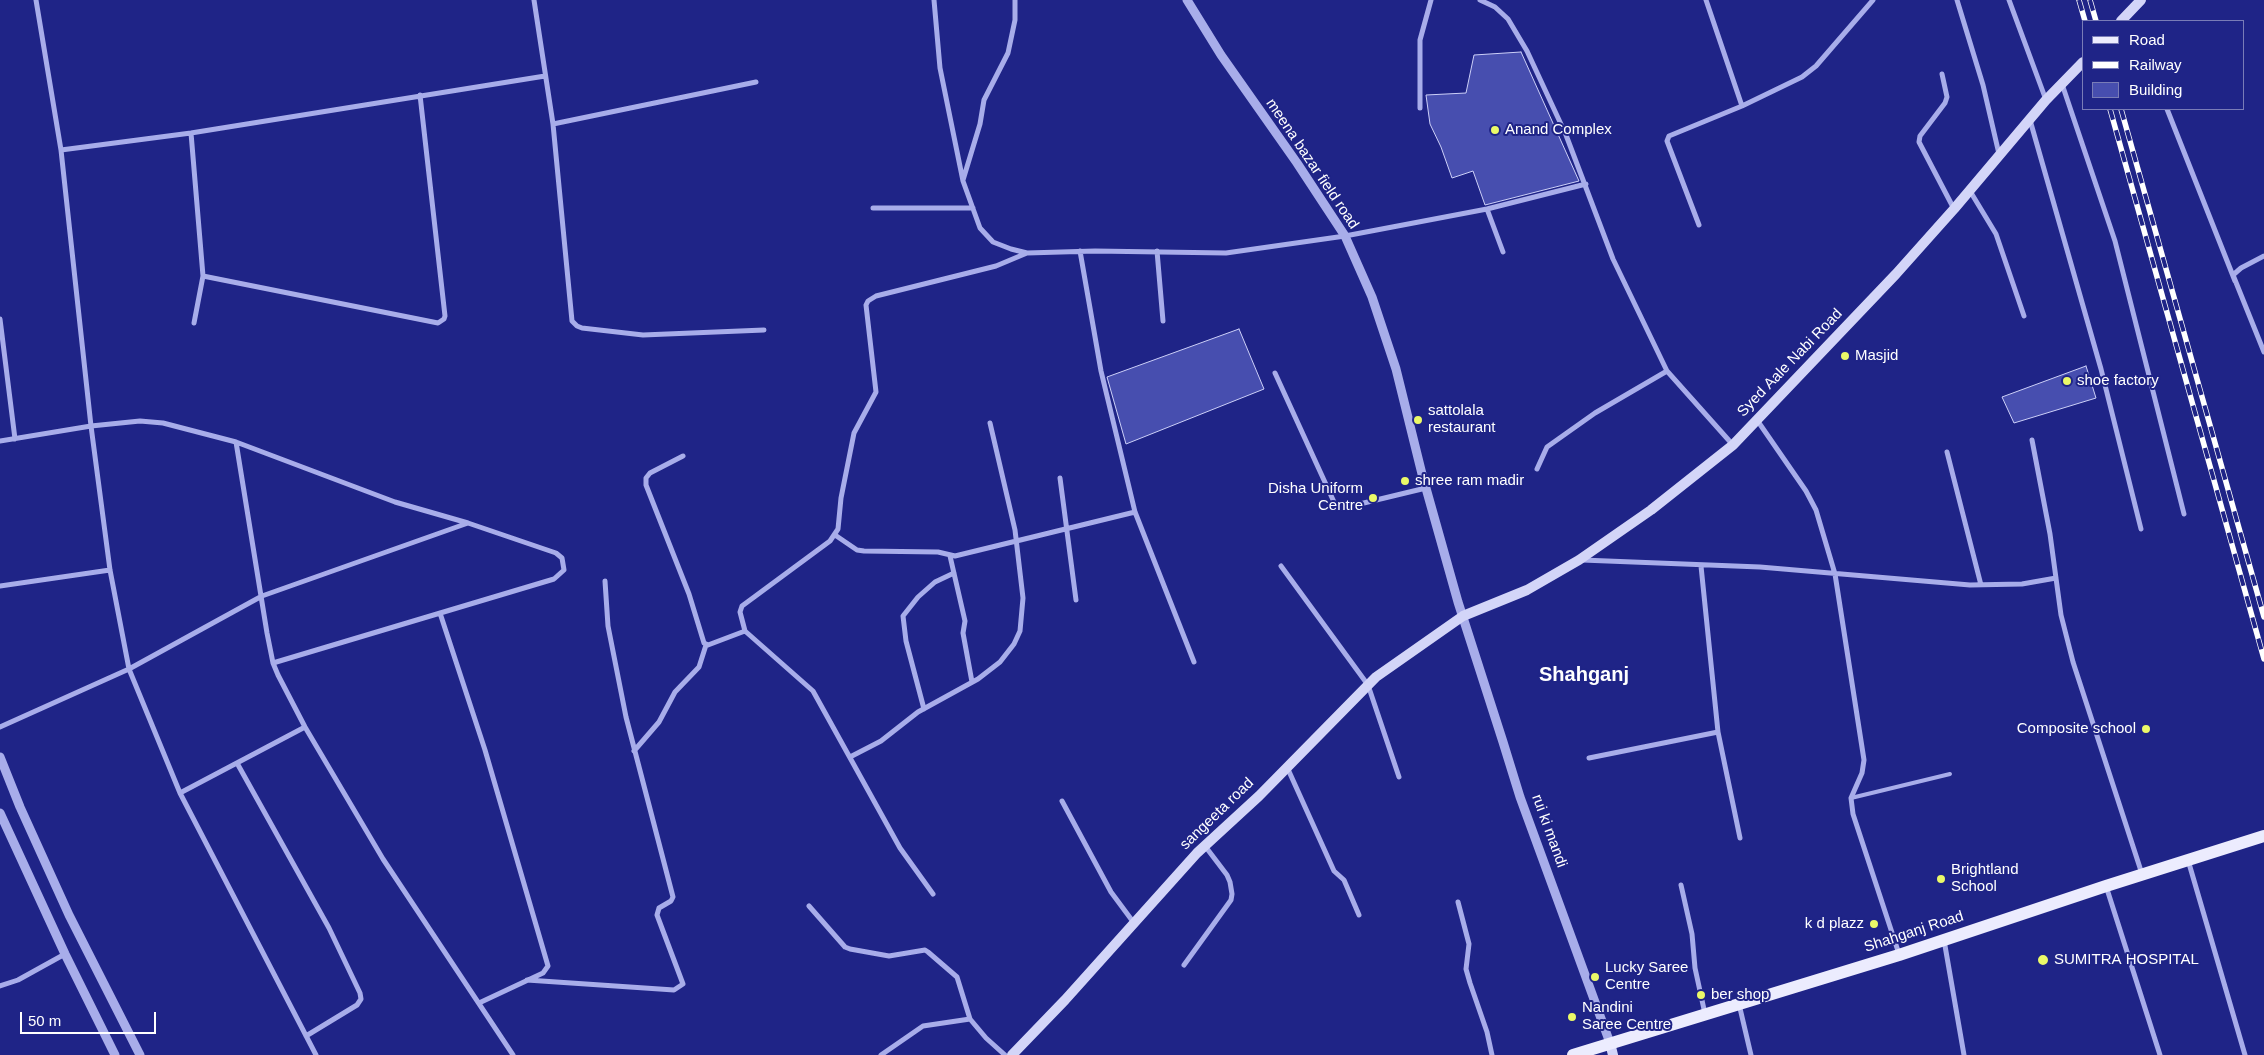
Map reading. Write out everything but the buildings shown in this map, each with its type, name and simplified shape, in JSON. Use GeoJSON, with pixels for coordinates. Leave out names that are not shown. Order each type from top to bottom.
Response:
{"type":"FeatureCollection","features":[{"type":"Feature","properties":{"kind":"main road"},"geometry":{"type":"LineString","coordinates":[[2122,20],[2141,0]]}},
{"type":"Feature","properties":{"kind":"main road","name":"Syed Aale Nabi Road"},"geometry":{"type":"LineString","coordinates":[[1463,616],[1527,590],[1579,560],[1651,510],[1733,445],[1954,209],[2046,100],[2082,63]]}},
{"type":"Feature","properties":{"kind":"main road","name":"sangeeta road"},"geometry":{"type":"LineString","coordinates":[[1012,1055],[1204,846],[1259,796],[1286,766],[1368,685],[1463,616]]}},
{"type":"Feature","properties":{"kind":"main road","name":"Shahganj Road"},"geometry":{"type":"LineString","coordinates":[[1573,1055],[1611,1049],[1705,1014],[1899,955],[2142,874],[2264,836]]}},
{"type":"Feature","properties":{"kind":"street"},"geometry":{"type":"LineString","coordinates":[[36,0],[61,150],[91,426],[110,570],[129,669],[180,793],[316,1055]]}},
{"type":"Feature","properties":{"kind":"street"},"geometry":{"type":"LineString","coordinates":[[534,0],[553,124],[572,321],[582,328],[643,335],[764,330]]}},
{"type":"Feature","properties":{"kind":"street"},"geometry":{"type":"LineString","coordinates":[[934,0],[940,68],[963,181],[980,228],[989,238],[1011,250],[1028,253],[1157,251],[1226,253],[1345,236],[1487,209],[1586,184]]}},
{"type":"Feature","properties":{"kind":"street"},"geometry":{"type":"LineString","coordinates":[[963,181],[980,124],[984,100],[1008,53],[1015,20],[1015,0]]}},
{"type":"Feature","properties":{"kind":"street","name":"meena bazar field road"},"geometry":{"type":"LineString","coordinates":[[1186,0],[1221,55],[1298,163],[1345,236],[1372,297],[1396,369],[1426,488],[1463,616]]}},
{"type":"Feature","properties":{"kind":"street"},"geometry":{"type":"LineString","coordinates":[[1420,108],[1420,40],[1430,0]]}},
{"type":"Feature","properties":{"kind":"street"},"geometry":{"type":"LineString","coordinates":[[1480,0],[1495,6],[1508,19],[1527,51],[1566,135],[1613,259],[1666,371],[1733,445]]}},
{"type":"Feature","properties":{"kind":"street"},"geometry":{"type":"LineString","coordinates":[[1706,0],[1742,106]]}},
{"type":"Feature","properties":{"kind":"street"},"geometry":{"type":"LineString","coordinates":[[1699,225],[1668,139],[1669,136],[1742,106],[1811,70],[1873,0]]}},
{"type":"Feature","properties":{"kind":"street"},"geometry":{"type":"LineString","coordinates":[[1957,0],[1983,85],[2000,156]]}},
{"type":"Feature","properties":{"kind":"street"},"geometry":{"type":"LineString","coordinates":[[2009,0],[2046,100]]}},
{"type":"Feature","properties":{"kind":"street"},"geometry":{"type":"LineString","coordinates":[[1942,74],[1947,97],[1920,136],[1919,142],[1954,209]]}},
{"type":"Feature","properties":{"kind":"street"},"geometry":{"type":"LineString","coordinates":[[61,150],[191,133],[545,76]]}},
{"type":"Feature","properties":{"kind":"street"},"geometry":{"type":"LineString","coordinates":[[553,124],[756,82]]}},
{"type":"Feature","properties":{"kind":"street"},"geometry":{"type":"LineString","coordinates":[[2062,84],[2115,241],[2184,514]]}},
{"type":"Feature","properties":{"kind":"street"},"geometry":{"type":"LineString","coordinates":[[203,276],[438,323],[441,321],[444,316],[420,95]]}},
{"type":"Feature","properties":{"kind":"street"},"geometry":{"type":"LineString","coordinates":[[2167,110],[2264,352]]}},
{"type":"Feature","properties":{"kind":"street"},"geometry":{"type":"LineString","coordinates":[[2030,120],[2100,370],[2141,528]]}},
{"type":"Feature","properties":{"kind":"street"},"geometry":{"type":"LineString","coordinates":[[191,133],[203,276],[194,323]]}},
{"type":"Feature","properties":{"kind":"street"},"geometry":{"type":"LineString","coordinates":[[1970,191],[1996,234],[2024,316]]}},
{"type":"Feature","properties":{"kind":"street"},"geometry":{"type":"LineString","coordinates":[[873,208],[972,208]]}},
{"type":"Feature","properties":{"kind":"street"},"geometry":{"type":"LineString","coordinates":[[1487,209],[1502,252]]}},
{"type":"Feature","properties":{"kind":"street"},"geometry":{"type":"LineString","coordinates":[[1157,251],[1163,321]]}},
{"type":"Feature","properties":{"kind":"street"},"geometry":{"type":"LineString","coordinates":[[1080,252],[1101,370],[1135,512],[1194,662]]}},
{"type":"Feature","properties":{"kind":"street"},"geometry":{"type":"LineString","coordinates":[[933,894],[900,848],[813,691],[745,631],[740,612],[742,606],[835,536],[854,433],[876,392],[867,315],[868,301],[876,296],[996,266],[1028,253]]}},
{"type":"Feature","properties":{"kind":"street"},"geometry":{"type":"LineString","coordinates":[[2235,281],[2233,276],[2235,272],[2264,256]]}},
{"type":"Feature","properties":{"kind":"street"},"geometry":{"type":"LineString","coordinates":[[0,319],[15,439]]}},
{"type":"Feature","properties":{"kind":"street"},"geometry":{"type":"LineString","coordinates":[[1537,469],[1547,447],[1595,413],[1666,371]]}},
{"type":"Feature","properties":{"kind":"street"},"geometry":{"type":"LineString","coordinates":[[1275,373],[1338,507],[1343,508],[1426,488]]}},
{"type":"Feature","properties":{"kind":"street"},"geometry":{"type":"LineString","coordinates":[[1757,420],[1806,492],[1816,510],[1835,574],[1864,760],[1862,773],[1851,798],[1853,814],[1899,955]]}},
{"type":"Feature","properties":{"kind":"street"},"geometry":{"type":"LineString","coordinates":[[0,441],[91,426],[140,421],[163,423],[236,442],[396,502],[468,523],[556,553],[562,558],[564,570],[554,579],[273,663]]}},
{"type":"Feature","properties":{"kind":"street"},"geometry":{"type":"LineString","coordinates":[[850,757],[881,740],[924,709],[972,682],[1000,662],[1014,644],[1020,631],[1023,598],[1016,542],[990,423]]}},
{"type":"Feature","properties":{"kind":"street"},"geometry":{"type":"LineString","coordinates":[[2032,440],[2061,615],[2073,662],[2142,874]]}},
{"type":"Feature","properties":{"kind":"street"},"geometry":{"type":"LineString","coordinates":[[236,442],[273,663],[306,727],[383,858],[513,1055]]}},
{"type":"Feature","properties":{"kind":"street"},"geometry":{"type":"LineString","coordinates":[[1947,452],[1981,585]]}},
{"type":"Feature","properties":{"kind":"street"},"geometry":{"type":"LineString","coordinates":[[634,751],[658,722],[675,692],[699,667],[706,645],[690,594],[646,485],[646,478],[650,473],[683,456]]}},
{"type":"Feature","properties":{"kind":"street"},"geometry":{"type":"LineString","coordinates":[[1060,478],[1076,600]]}},
{"type":"Feature","properties":{"kind":"street"},"geometry":{"type":"LineString","coordinates":[[835,536],[857,550],[938,552],[950,556],[1016,542],[1135,512]]}},
{"type":"Feature","properties":{"kind":"street"},"geometry":{"type":"LineString","coordinates":[[0,727],[129,669],[262,596],[468,523]]}},
{"type":"Feature","properties":{"kind":"street"},"geometry":{"type":"LineString","coordinates":[[950,556],[965,620],[963,634],[972,682]]}},
{"type":"Feature","properties":{"kind":"street"},"geometry":{"type":"LineString","coordinates":[[1579,560],[1760,567],[1926,583],[2022,584],[2056,578]]}},
{"type":"Feature","properties":{"kind":"street"},"geometry":{"type":"LineString","coordinates":[[1281,566],[1368,685],[1399,777]]}},
{"type":"Feature","properties":{"kind":"street"},"geometry":{"type":"LineString","coordinates":[[1701,566],[1718,732],[1740,838]]}},
{"type":"Feature","properties":{"kind":"street"},"geometry":{"type":"LineString","coordinates":[[0,586],[110,570]]}},
{"type":"Feature","properties":{"kind":"street"},"geometry":{"type":"LineString","coordinates":[[924,709],[906,641],[903,616],[918,597],[935,582],[954,573]]}},
{"type":"Feature","properties":{"kind":"street"},"geometry":{"type":"LineString","coordinates":[[527,980],[674,990],[683,984],[657,915],[659,908],[671,901],[673,897],[634,751],[608,626],[605,581]]}},
{"type":"Feature","properties":{"kind":"street"},"geometry":{"type":"LineString","coordinates":[[440,613],[485,750],[548,966],[546,971],[479,1003]]}},
{"type":"Feature","properties":{"kind":"street","name":"rui ki mandi"},"geometry":{"type":"LineString","coordinates":[[1463,616],[1520,797],[1611,1049]]}},
{"type":"Feature","properties":{"kind":"street"},"geometry":{"type":"LineString","coordinates":[[706,645],[745,631]]}},
{"type":"Feature","properties":{"kind":"street"},"geometry":{"type":"LineString","coordinates":[[180,793],[306,727]]}},
{"type":"Feature","properties":{"kind":"street"},"geometry":{"type":"LineString","coordinates":[[1589,758],[1718,732]]}},
{"type":"Feature","properties":{"kind":"street"},"geometry":{"type":"LineString","coordinates":[[0,757],[68,915],[140,1055]]}},
{"type":"Feature","properties":{"kind":"street"},"geometry":{"type":"LineString","coordinates":[[237,763],[329,928],[360,993],[361,999],[357,1005],[306,1036]]}},
{"type":"Feature","properties":{"kind":"street"},"geometry":{"type":"LineString","coordinates":[[1286,766],[1334,871],[1344,880],[1359,916]]}},
{"type":"Feature","properties":{"kind":"street"},"geometry":{"type":"LineString","coordinates":[[1062,801],[1111,892],[1134,923]]}},
{"type":"Feature","properties":{"kind":"street"},"geometry":{"type":"LineString","coordinates":[[0,813],[65,954],[115,1055]]}},
{"type":"Feature","properties":{"kind":"street"},"geometry":{"type":"LineString","coordinates":[[1184,965],[1231,900],[1230,882],[1204,846]]}},
{"type":"Feature","properties":{"kind":"street"},"geometry":{"type":"LineString","coordinates":[[2187,860],[2245,1055]]}},
{"type":"Feature","properties":{"kind":"street"},"geometry":{"type":"LineString","coordinates":[[1681,885],[1692,934],[1695,968],[1705,1014]]}},
{"type":"Feature","properties":{"kind":"street"},"geometry":{"type":"LineString","coordinates":[[2106,886],[2160,1055]]}},
{"type":"Feature","properties":{"kind":"street"},"geometry":{"type":"LineString","coordinates":[[1458,902],[1469,944],[1466,969],[1487,1032],[1492,1055]]}},
{"type":"Feature","properties":{"kind":"street"},"geometry":{"type":"LineString","coordinates":[[809,906],[845,947],[850,949],[889,956],[925,950],[928,952],[957,977],[970,1019],[986,1038],[1005,1055]]}},
{"type":"Feature","properties":{"kind":"street"},"geometry":{"type":"LineString","coordinates":[[1944,940],[1964,1055]]}},
{"type":"Feature","properties":{"kind":"street"},"geometry":{"type":"LineString","coordinates":[[0,986],[18,980],[65,954]]}},
{"type":"Feature","properties":{"kind":"street"},"geometry":{"type":"LineString","coordinates":[[1739,1004],[1751,1055]]}},
{"type":"Feature","properties":{"kind":"street"},"geometry":{"type":"LineString","coordinates":[[881,1055],[923,1026],[970,1019]]}},
{"type":"Feature","properties":{"kind":"lane"},"geometry":{"type":"LineString","coordinates":[[1851,798],[1950,774]]}},
{"type":"Feature","properties":{"kind":"railway"},"geometry":{"type":"LineString","coordinates":[[2079,0],[2085,20]]}},
{"type":"Feature","properties":{"kind":"railway"},"geometry":{"type":"LineString","coordinates":[[2090,0],[2096,20]]}},
{"type":"Feature","properties":{"kind":"railway"},"geometry":{"type":"LineString","coordinates":[[2110,110],[2264,659]]}},
{"type":"Feature","properties":{"kind":"railway"},"geometry":{"type":"LineString","coordinates":[[2121,110],[2264,617]]}},
{"type":"Feature","properties":{"kind":"place","name":"Anand Complex"},"geometry":{"type":"Point","coordinates":[1495,130]}},
{"type":"Feature","properties":{"kind":"place","name":"Masjid"},"geometry":{"type":"Point","coordinates":[1845,356]}},
{"type":"Feature","properties":{"kind":"place","name":"shoe factory"},"geometry":{"type":"Point","coordinates":[2067,381]}},
{"type":"Feature","properties":{"kind":"place","name":"sattolala restaurant"},"geometry":{"type":"Point","coordinates":[1418,420]}},
{"type":"Feature","properties":{"kind":"place","name":"shree ram madir"},"geometry":{"type":"Point","coordinates":[1405,481]}},
{"type":"Feature","properties":{"kind":"place","name":"Disha Uniform Centre"},"geometry":{"type":"Point","coordinates":[1373,498]}},
{"type":"Feature","properties":{"kind":"place","name":"Composite school"},"geometry":{"type":"Point","coordinates":[2146,729]}},
{"type":"Feature","properties":{"kind":"place","name":"Brightland School"},"geometry":{"type":"Point","coordinates":[1941,879]}},
{"type":"Feature","properties":{"kind":"place","name":"k d plazz"},"geometry":{"type":"Point","coordinates":[1874,924]}},
{"type":"Feature","properties":{"kind":"place","name":"SUMITRA HOSPITAL"},"geometry":{"type":"Point","coordinates":[2043,960]}},
{"type":"Feature","properties":{"kind":"place","name":"Lucky Saree Centre"},"geometry":{"type":"Point","coordinates":[1595,977]}},
{"type":"Feature","properties":{"kind":"place","name":"ber shop"},"geometry":{"type":"Point","coordinates":[1701,995]}},
{"type":"Feature","properties":{"kind":"place","name":"Nandini Saree Centre"},"geometry":{"type":"Point","coordinates":[1572,1017]}},
{"type":"Feature","properties":{"kind":"district","name":"Shahganj"},"geometry":{"type":"Point","coordinates":[1584,675]}}]}
